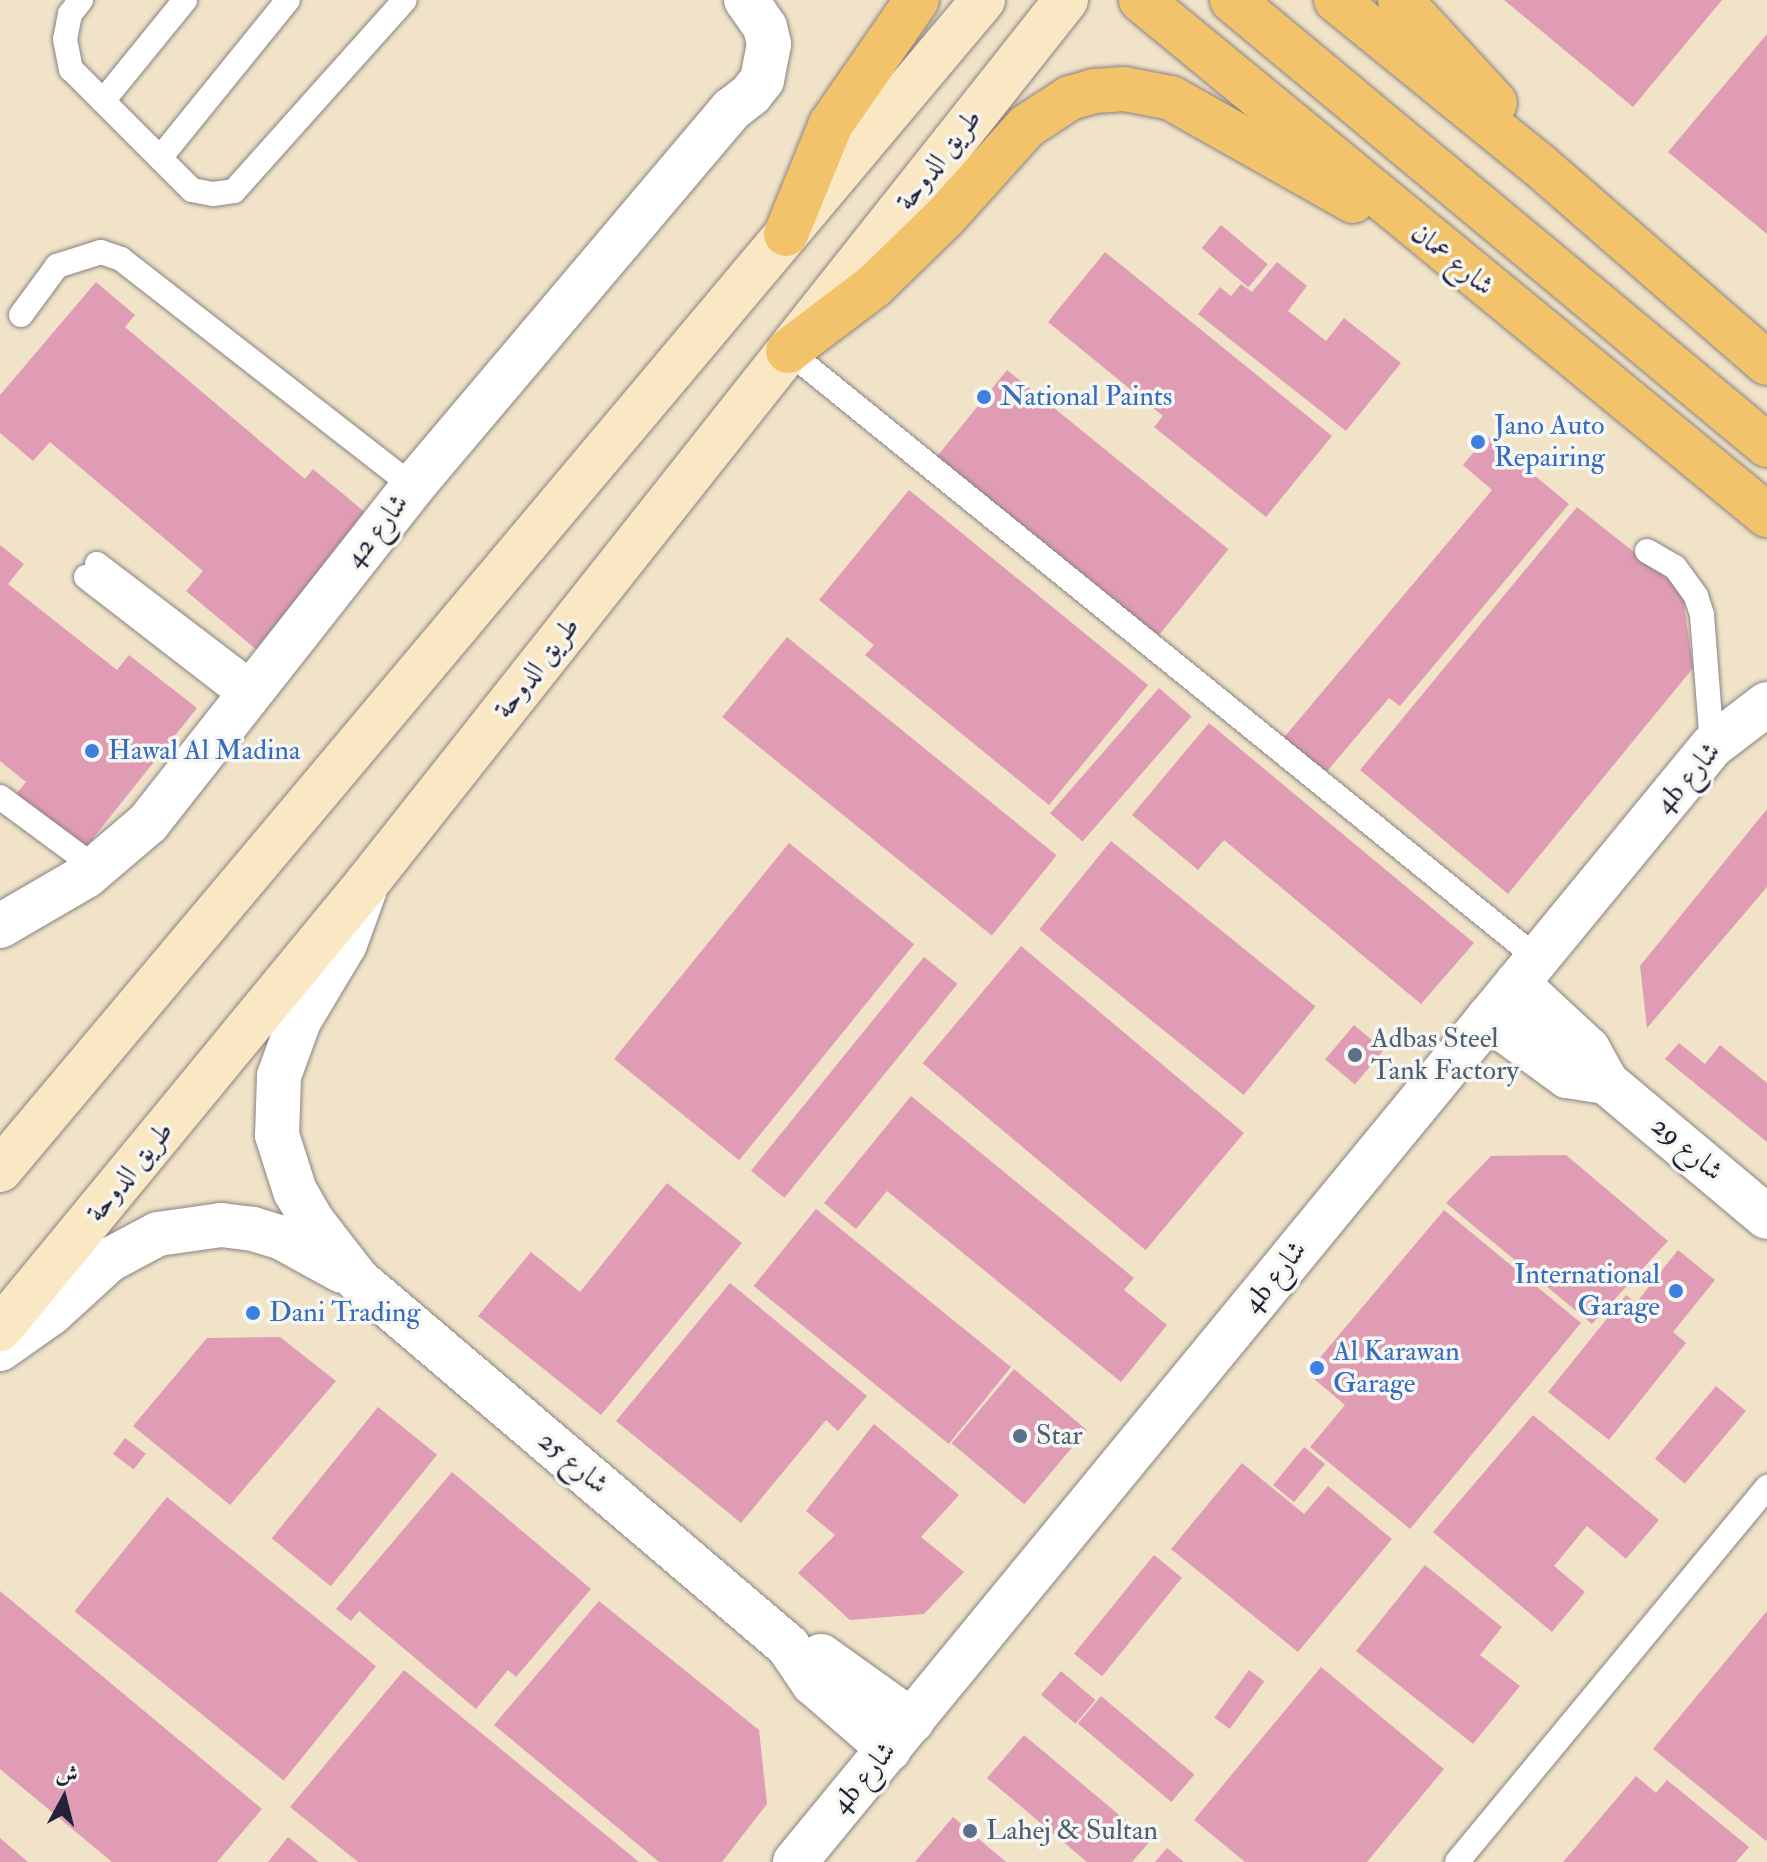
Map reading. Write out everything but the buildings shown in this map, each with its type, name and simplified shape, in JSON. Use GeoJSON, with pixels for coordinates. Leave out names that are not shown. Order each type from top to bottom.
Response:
{"type":"FeatureCollection","features":[{"type":"Feature","properties":{"kind":"main road"},"geometry":{"type":"LineString","coordinates":[[786,234],[831,124],[917,0]]}},
{"type":"Feature","properties":{"kind":"main road"},"geometry":{"type":"LineString","coordinates":[[0,1170],[983,0]]}},
{"type":"Feature","properties":{"kind":"main road","name":"طريق الدوحة"},"geometry":{"type":"LineString","coordinates":[[0,1329],[367,883],[1066,0]]}},
{"type":"Feature","properties":{"kind":"main road","name":"شارع عمان"},"geometry":{"type":"LineString","coordinates":[[1141,0],[1411,226],[1767,515]]}},
{"type":"Feature","properties":{"kind":"main road"},"geometry":{"type":"LineString","coordinates":[[1232,0],[1767,445]]}},
{"type":"Feature","properties":{"kind":"main road"},"geometry":{"type":"LineString","coordinates":[[1336,0],[1538,164],[1767,363]]}},
{"type":"Feature","properties":{"kind":"main road"},"geometry":{"type":"LineString","coordinates":[[1400,0],[1462,63],[1538,164]]}},
{"type":"Feature","properties":{"kind":"main road"},"geometry":{"type":"LineString","coordinates":[[788,351],[874,286],[945,217],[1027,126],[1059,104],[1095,91],[1124,89],[1171,98],[1325,187],[1411,226]]}},
{"type":"Feature","properties":{"kind":"street","name":"شارع 42"},"geometry":{"type":"LineString","coordinates":[[732,0],[744,58],[732,109]]}},
{"type":"Feature","properties":{"kind":"street","name":"شارع 42"},"geometry":{"type":"LineString","coordinates":[[0,926],[102,865],[148,823],[413,486],[732,109],[751,94],[767,62],[765,27],[746,0]]}},
{"type":"Feature","properties":{"kind":"street","name":"4b شارع"},"geometry":{"type":"LineString","coordinates":[[795,1862],[1712,746],[1767,704]]}},
{"type":"Feature","properties":{"kind":"street","name":"شارع 25"},"geometry":{"type":"LineString","coordinates":[[358,1280],[295,1191],[277,1135],[275,1106],[287,1048],[345,944],[367,883]]}},
{"type":"Feature","properties":{"kind":"street","name":"شارع 29"},"geometry":{"type":"LineString","coordinates":[[1528,971],[1588,1049],[1606,1082],[1767,1217]]}},
{"type":"Feature","properties":{"kind":"street"},"geometry":{"type":"LineString","coordinates":[[1488,1018],[1567,1076],[1606,1082]]}},
{"type":"Feature","properties":{"kind":"street","name":"شارع 25"},"geometry":{"type":"LineString","coordinates":[[0,1349],[51,1313],[109,1260],[158,1234],[189,1227],[253,1229],[282,1238],[358,1280],[788,1646],[813,1683],[900,1735]]}},
{"type":"Feature","properties":{"kind":"lane"},"geometry":{"type":"LineString","coordinates":[[81,0],[70,14],[65,39],[71,69],[192,190],[234,191],[405,0]]}},
{"type":"Feature","properties":{"kind":"lane"},"geometry":{"type":"LineString","coordinates":[[103,101],[185,0]]}},
{"type":"Feature","properties":{"kind":"lane"},"geometry":{"type":"LineString","coordinates":[[160,158],[288,0]]}},
{"type":"Feature","properties":{"kind":"lane"},"geometry":{"type":"LineString","coordinates":[[21,315],[57,266],[101,252],[121,259],[413,486]]}},
{"type":"Feature","properties":{"kind":"lane"},"geometry":{"type":"LineString","coordinates":[[788,351],[1528,971]]}},
{"type":"Feature","properties":{"kind":"lane"},"geometry":{"type":"LineString","coordinates":[[1647,551],[1675,567],[1696,596],[1702,615],[1712,746]]}},
{"type":"Feature","properties":{"kind":"lane"},"geometry":{"type":"LineString","coordinates":[[91,570],[250,692]]}},
{"type":"Feature","properties":{"kind":"lane"},"geometry":{"type":"LineString","coordinates":[[0,797],[81,857],[102,865]]}},
{"type":"Feature","properties":{"kind":"lane"},"geometry":{"type":"LineString","coordinates":[[1457,1862],[1767,1487]]}},
{"type":"Feature","properties":{"kind":"place","name":"National Paints"},"geometry":{"type":"Point","coordinates":[984,397]}},
{"type":"Feature","properties":{"kind":"place","name":"Jano Auto Repairing"},"geometry":{"type":"Point","coordinates":[1478,442]}},
{"type":"Feature","properties":{"kind":"place","name":"Hawal Al Madina"},"geometry":{"type":"Point","coordinates":[92,751]}},
{"type":"Feature","properties":{"kind":"place","name":"Adbas Steel Tank Factory"},"geometry":{"type":"Point","coordinates":[1355,1055]}},
{"type":"Feature","properties":{"kind":"place","name":"International Garage"},"geometry":{"type":"Point","coordinates":[1676,1291]}},
{"type":"Feature","properties":{"kind":"place","name":"Dani Trading"},"geometry":{"type":"Point","coordinates":[253,1313]}},
{"type":"Feature","properties":{"kind":"place","name":"Al Karawan Garage"},"geometry":{"type":"Point","coordinates":[1317,1368]}},
{"type":"Feature","properties":{"kind":"place","name":"Star"},"geometry":{"type":"Point","coordinates":[1020,1436]}},
{"type":"Feature","properties":{"kind":"place","name":"Lahej & Sultan"},"geometry":{"type":"Point","coordinates":[970,1831]}}]}
